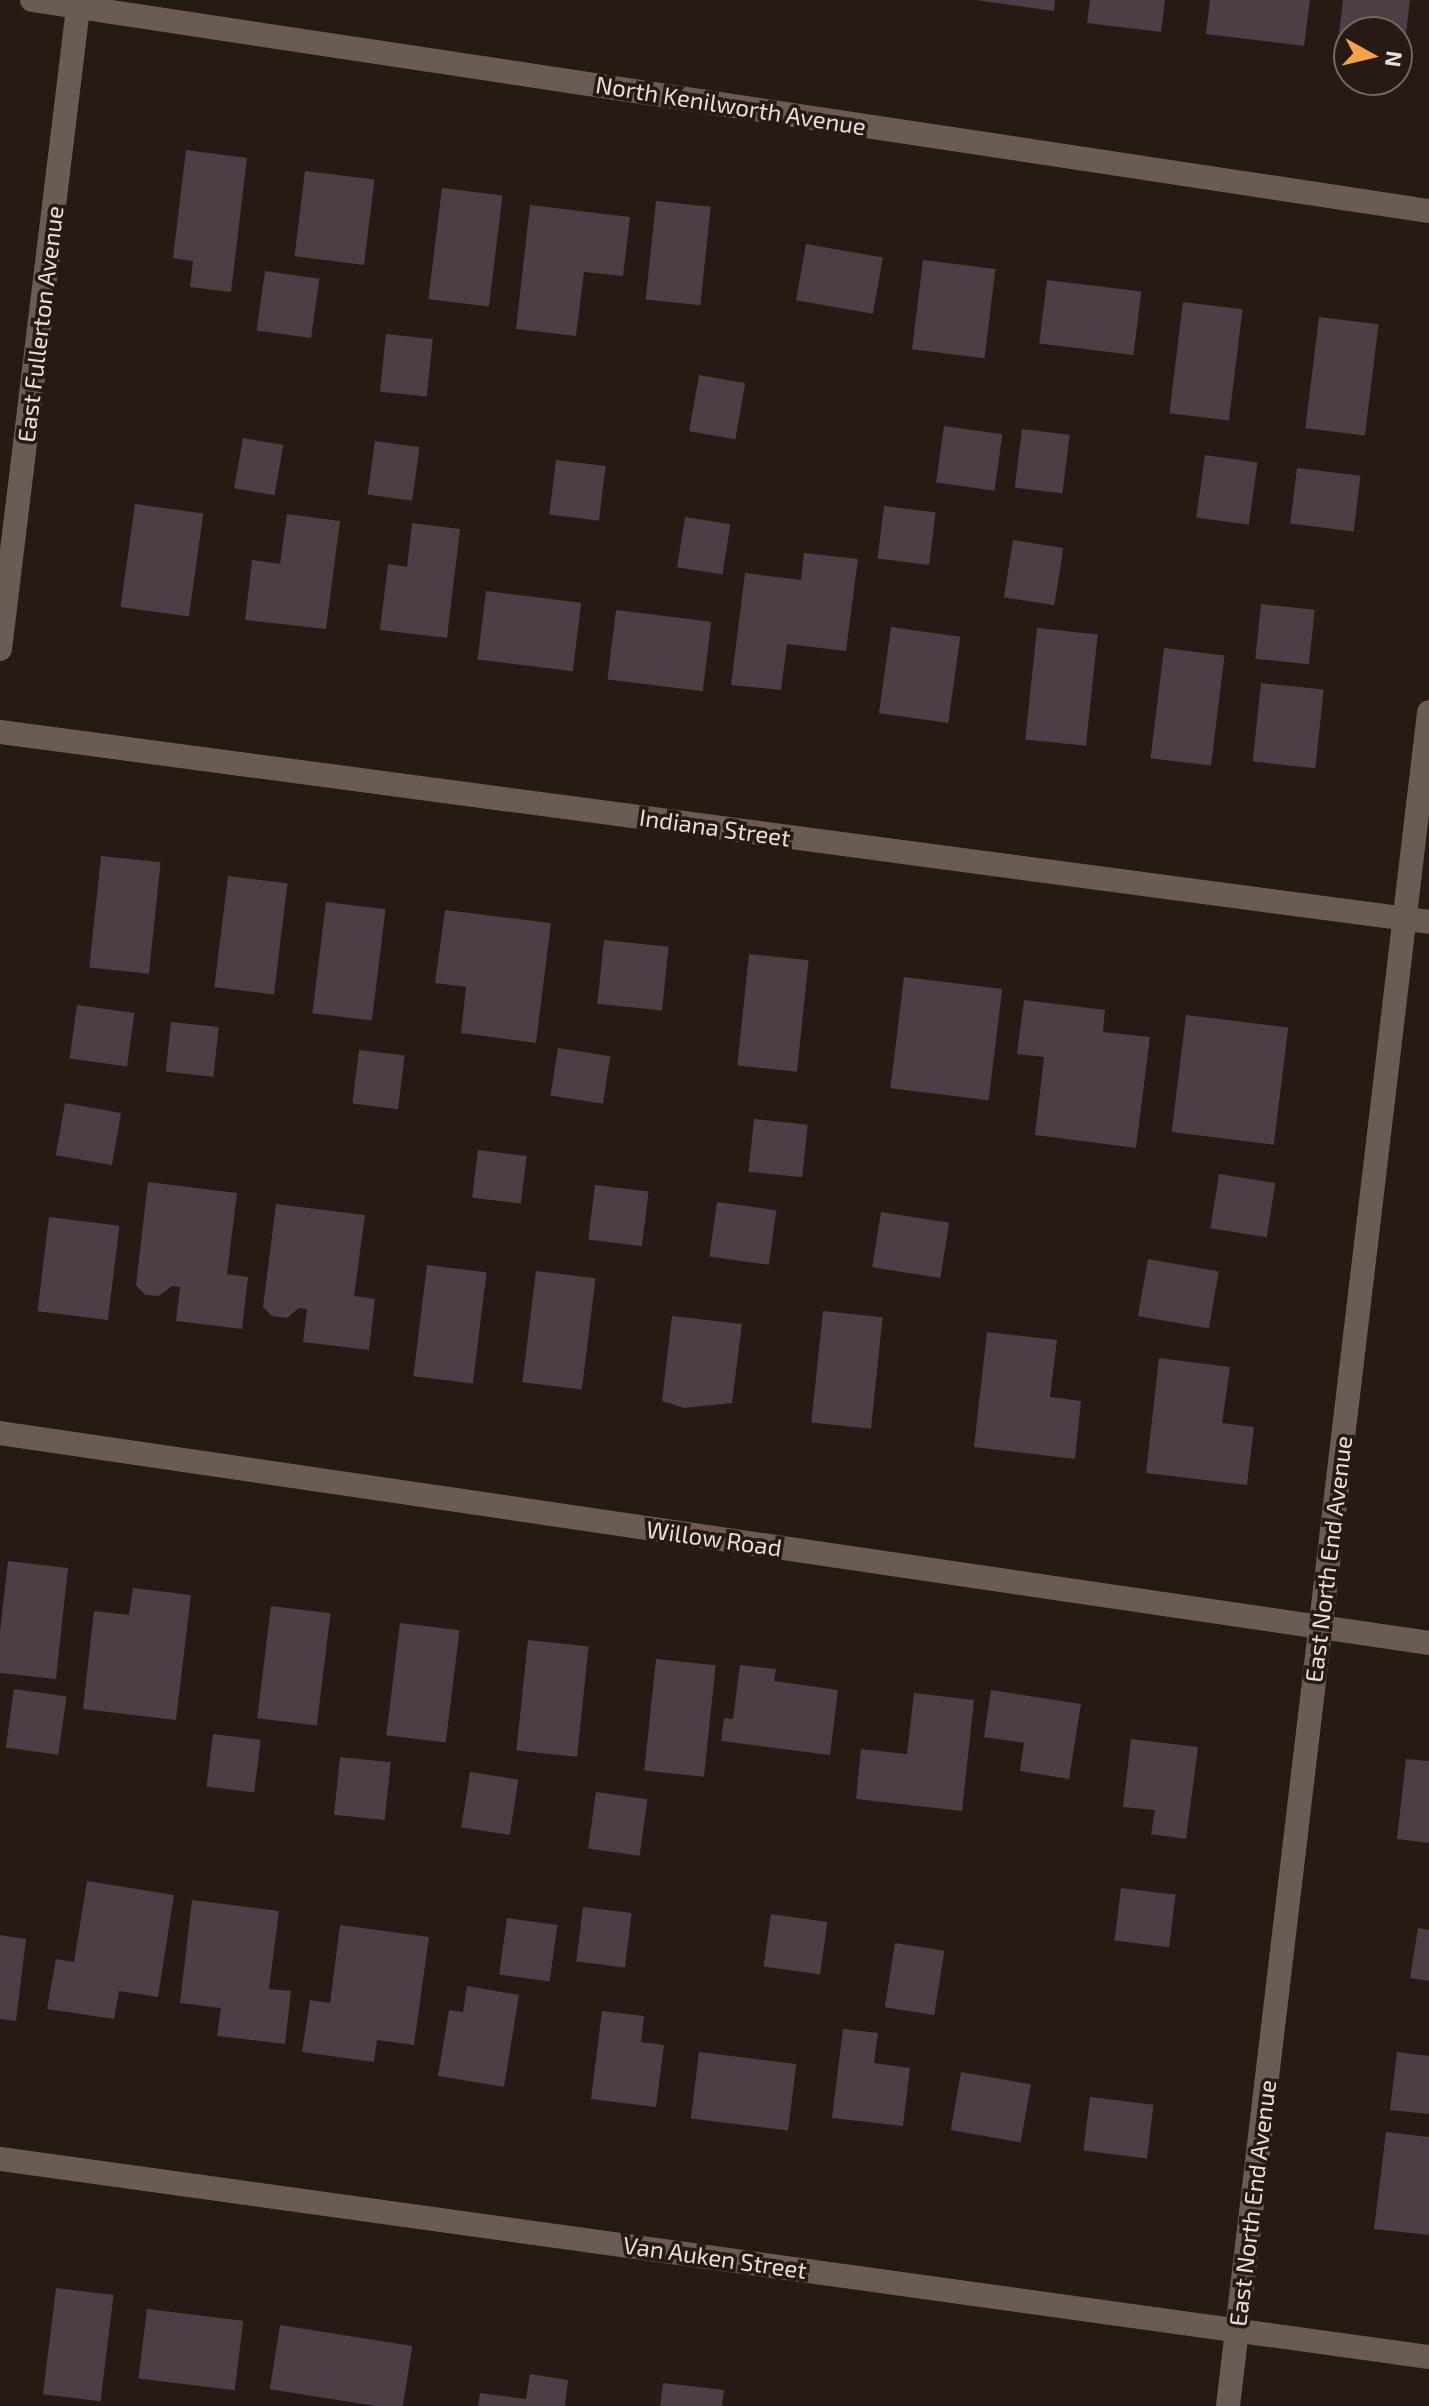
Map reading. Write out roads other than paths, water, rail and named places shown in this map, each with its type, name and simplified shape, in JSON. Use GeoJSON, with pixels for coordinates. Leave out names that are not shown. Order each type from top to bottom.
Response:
{"type":"FeatureCollection","features":[{"type":"Feature","properties":{"kind":"street","name":"North Kenilworth Avenue"},"geometry":{"type":"LineString","coordinates":[[32,0],[79,3],[1429,211]]}},
{"type":"Feature","properties":{"kind":"street","name":"East Fullerton Avenue"},"geometry":{"type":"LineString","coordinates":[[0,649],[79,3]]}},
{"type":"Feature","properties":{"kind":"street","name":"East North End Avenue"},"geometry":{"type":"LineString","coordinates":[[1228,2406],[1429,712]]}},
{"type":"Feature","properties":{"kind":"street","name":"Indiana Street"},"geometry":{"type":"LineString","coordinates":[[0,732],[1429,922]]}},
{"type":"Feature","properties":{"kind":"street","name":"Willow Road"},"geometry":{"type":"LineString","coordinates":[[0,1433],[1429,1643]]}},
{"type":"Feature","properties":{"kind":"street","name":"Van Auken Street"},"geometry":{"type":"LineString","coordinates":[[0,2159],[1429,2357]]}}]}
